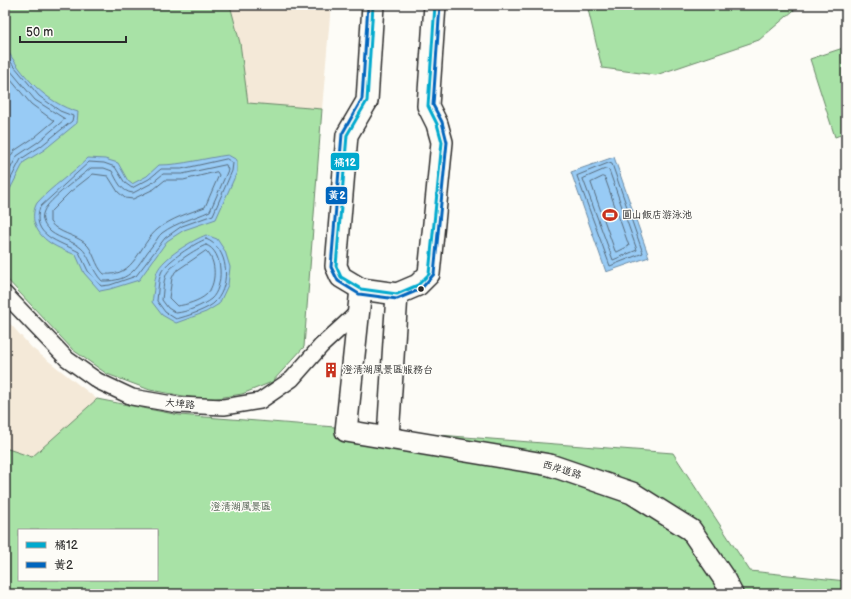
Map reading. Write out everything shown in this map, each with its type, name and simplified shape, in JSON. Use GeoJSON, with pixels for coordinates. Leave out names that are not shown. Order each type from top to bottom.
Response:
{"type":"FeatureCollection","features":[{"type":"Feature","properties":{"kind":"street"},"geometry":{"type":"LineString","coordinates":[[373,5],[367,101],[347,135],[336,266],[341,277],[361,290],[397,294],[418,285],[430,274],[442,142],[437,124],[428,106],[435,5]]}},
{"type":"Feature","properties":{"kind":"street"},"geometry":{"type":"LineString","coordinates":[[358,312],[361,290]]}},
{"type":"Feature","properties":{"kind":"street","name":"大埤路"},"geometry":{"type":"LineString","coordinates":[[5,294],[67,359],[98,382],[132,397],[178,405],[224,407],[260,401],[292,379],[321,346],[358,312]]}},
{"type":"Feature","properties":{"kind":"street"},"geometry":{"type":"LineString","coordinates":[[388,437],[397,294]]}},
{"type":"Feature","properties":{"kind":"street","name":"西岸道路"},"geometry":{"type":"LineString","coordinates":[[358,312],[346,431],[550,465],[632,493],[690,530],[723,577],[732,594]]}},
{"type":"Feature","properties":{"kind":"shaded area"},"geometry":{"type":"Polygon","coordinates":[[[230,5],[331,5],[322,109],[248,104],[240,43],[230,5]]]}},
{"type":"Feature","properties":{"kind":"shaded area"},"geometry":{"type":"Polygon","coordinates":[[[5,318],[32,348],[97,399],[46,448],[32,457],[5,448],[5,318]]]}},
{"type":"Feature","properties":{"kind":"green space"},"geometry":{"type":"Polygon","coordinates":[[[5,5],[230,5],[240,43],[248,103],[322,109],[304,347],[272,382],[242,394],[206,400],[150,390],[107,374],[73,350],[5,277],[5,5]]]}},
{"type":"Feature","properties":{"kind":"green space"},"geometry":{"type":"Polygon","coordinates":[[[587,5],[800,5],[759,40],[656,75],[602,68],[587,5]]]}},
{"type":"Feature","properties":{"kind":"green space"},"geometry":{"type":"Polygon","coordinates":[[[846,47],[846,133],[835,137],[810,59],[846,47]]]}},
{"type":"Feature","properties":{"kind":"green space","name":"澄清湖風景區"},"geometry":{"type":"Polygon","coordinates":[[[97,399],[179,415],[673,453],[750,571],[846,581],[846,594],[5,594],[5,448],[32,457],[97,399]]]}},
{"type":"Feature","properties":{"kind":"water"},"geometry":{"type":"Polygon","coordinates":[[[5,46],[11,57],[27,77],[45,95],[66,108],[78,112],[77,123],[44,150],[24,162],[5,199],[5,46]]]}},
{"type":"Feature","properties":{"kind":"water"},"geometry":{"type":"Polygon","coordinates":[[[228,155],[237,160],[237,172],[216,219],[184,230],[167,241],[139,280],[100,291],[84,273],[76,255],[63,250],[45,239],[40,234],[34,221],[34,212],[37,203],[88,158],[105,159],[118,163],[128,181],[132,184],[147,176],[159,165],[185,163],[228,155]]]}},
{"type":"Feature","properties":{"kind":"water","name":"圓山飯店游泳池"},"geometry":{"type":"Polygon","coordinates":[[[614,157],[649,257],[606,272],[571,172],[614,157]]]}},
{"type":"Feature","properties":{"kind":"water"},"geometry":{"type":"Polygon","coordinates":[[[206,235],[217,239],[225,251],[230,267],[228,285],[219,304],[206,312],[176,323],[162,315],[152,302],[157,272],[171,255],[186,245],[206,235]]]}},
{"type":"Feature","properties":{"kind":"transit line","name":"黃2"},"geometry":{"type":"LineString","coordinates":[[368,5],[362,99],[342,134],[331,267],[338,281],[359,294],[397,299],[421,289],[434,274],[447,142],[442,122],[433,105],[440,5]]}},
{"type":"Feature","properties":{"kind":"transit line","name":"橘12"},"geometry":{"type":"LineString","coordinates":[[373,5],[367,101],[347,135],[336,266],[341,277],[361,289],[397,294],[418,285],[429,274],[442,142],[437,124],[428,106],[435,5]]}},
{"type":"Feature","properties":{"kind":"place","name":"圓山飯店游泳池"},"geometry":{"type":"Point","coordinates":[610,215]}},
{"type":"Feature","properties":{"kind":"place","name":"澄清湖風景區服務台"},"geometry":{"type":"Point","coordinates":[331,370]}}]}
